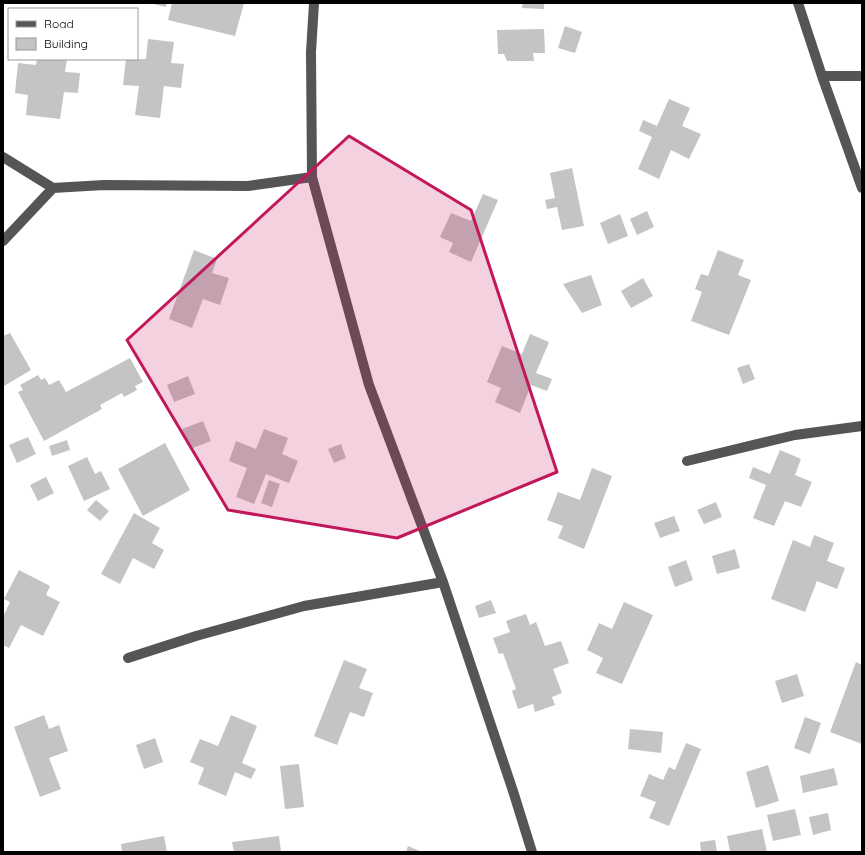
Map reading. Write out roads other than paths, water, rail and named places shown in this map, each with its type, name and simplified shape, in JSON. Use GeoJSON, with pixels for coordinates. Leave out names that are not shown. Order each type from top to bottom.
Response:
{"type":"FeatureCollection","features":[{"type":"Feature","properties":{"kind":"street"},"geometry":{"type":"LineString","coordinates":[[314,3],[311,52],[312,177],[369,385],[443,582],[532,852]]}},
{"type":"Feature","properties":{"kind":"street"},"geometry":{"type":"LineString","coordinates":[[798,3],[862,188]]}},
{"type":"Feature","properties":{"kind":"street"},"geometry":{"type":"LineString","coordinates":[[822,76],[862,76]]}},
{"type":"Feature","properties":{"kind":"street"},"geometry":{"type":"LineString","coordinates":[[3,157],[53,188],[104,185],[248,186],[312,177]]}},
{"type":"Feature","properties":{"kind":"street"},"geometry":{"type":"LineString","coordinates":[[3,241],[53,188]]}},
{"type":"Feature","properties":{"kind":"street"},"geometry":{"type":"LineString","coordinates":[[687,461],[795,435],[862,426]]}},
{"type":"Feature","properties":{"kind":"street"},"geometry":{"type":"LineString","coordinates":[[128,658],[196,636],[304,606],[443,582]]}}]}
